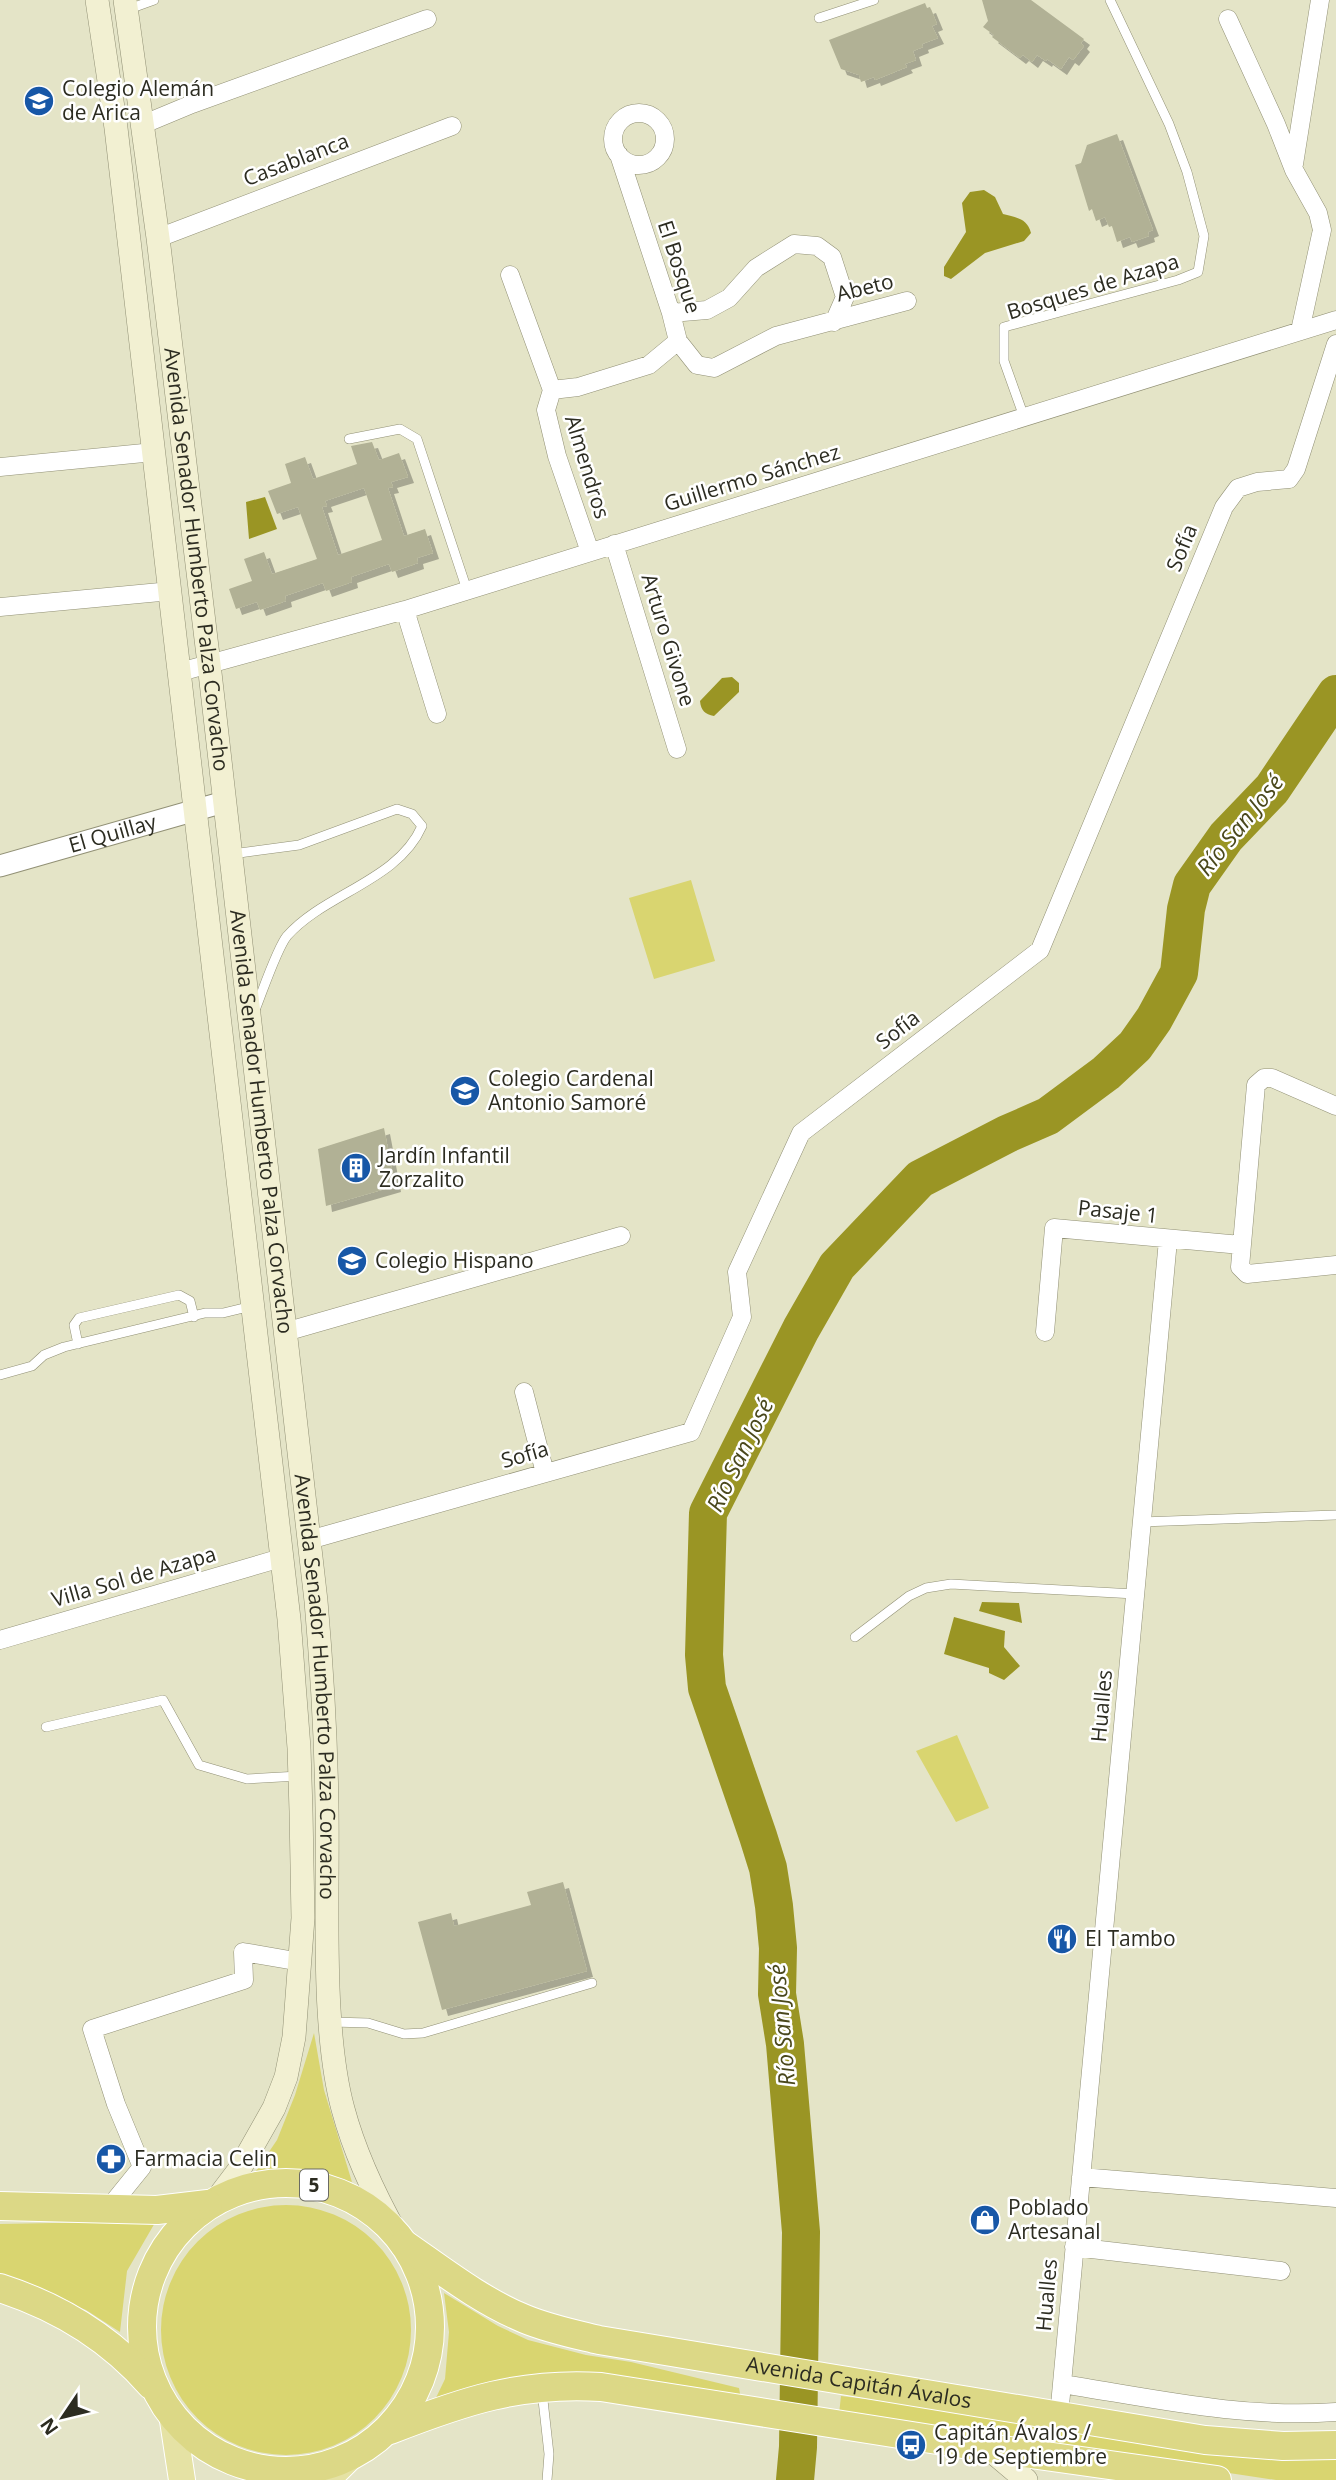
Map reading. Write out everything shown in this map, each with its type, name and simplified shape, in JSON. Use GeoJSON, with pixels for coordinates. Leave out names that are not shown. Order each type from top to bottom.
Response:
{"type":"FeatureCollection","features":[{"type":"Feature","properties":{"kind":"highway","name":"5"},"geometry":{"type":"LineString","coordinates":[[0,2206],[166,2210],[213,2202],[254,2185],[294,2182],[314,2185],[351,2198],[384,2221],[401,2240]]}},
{"type":"Feature","properties":{"kind":"highway"},"geometry":{"type":"LineString","coordinates":[[166,2405],[147,2364],[142,2314],[145,2298],[155,2266],[172,2238],[183,2225],[213,2202]]}},
{"type":"Feature","properties":{"kind":"highway"},"geometry":{"type":"LineString","coordinates":[[0,2288],[47,2306],[97,2334],[123,2355],[195,2438],[208,2448],[253,2468],[303,2471],[350,2457],[387,2431],[405,2410],[418,2386],[429,2350],[431,2332],[427,2295],[414,2260],[401,2240]]}},
{"type":"Feature","properties":{"kind":"highway","name":"Avenida Capitán Ávalos"},"geometry":{"type":"LineString","coordinates":[[401,2240],[485,2300],[527,2320],[599,2340],[1205,2440],[1283,2446],[1336,2445]]}},
{"type":"Feature","properties":{"kind":"highway","name":"Avenida Capitán Ávalos"},"geometry":{"type":"LineString","coordinates":[[387,2431],[478,2398],[542,2386],[601,2387],[988,2448],[1217,2480]]}},
{"type":"Feature","properties":{"kind":"main road","name":"Avenida Senador Humberto Palza Corvacho"},"geometry":{"type":"LineString","coordinates":[[97,0],[116,128],[196,810],[295,1685],[300,1776],[303,1918],[291,2057],[281,2091],[258,2139],[213,2202]]}},
{"type":"Feature","properties":{"kind":"main road","name":"Avenida Senador Humberto Palza Corvacho"},"geometry":{"type":"LineString","coordinates":[[126,5],[144,124],[209,664],[309,1539],[324,1712],[327,1808],[326,1941],[336,2080],[348,2129],[366,2176],[401,2240]]}},
{"type":"Feature","properties":{"kind":"main road"},"geometry":{"type":"LineString","coordinates":[[166,2405],[182,2480]]}},
{"type":"Feature","properties":{"kind":"main road"},"geometry":{"type":"LineString","coordinates":[[988,2448],[1026,2480]]}},
{"type":"Feature","properties":{"kind":"main road"},"geometry":{"type":"LineString","coordinates":[[327,2480],[350,2457]]}},
{"type":"Feature","properties":{"kind":"street"},"geometry":{"type":"LineString","coordinates":[[1293,167],[1320,0]]}},
{"type":"Feature","properties":{"kind":"street"},"geometry":{"type":"LineString","coordinates":[[144,124],[426,19]]}},
{"type":"Feature","properties":{"kind":"street"},"geometry":{"type":"LineString","coordinates":[[1228,19],[1293,167],[1318,213],[1322,230],[1300,331]]}},
{"type":"Feature","properties":{"kind":"street","name":"Casablanca"},"geometry":{"type":"LineString","coordinates":[[158,238],[452,125]]}},
{"type":"Feature","properties":{"kind":"street","name":"El Bosque"},"geometry":{"type":"LineString","coordinates":[[552,390],[578,387],[649,365],[678,341],[619,155]]}},
{"type":"Feature","properties":{"kind":"street","name":"Abeto"},"geometry":{"type":"LineString","coordinates":[[671,313],[707,310],[729,298],[756,268],[794,244],[817,246],[832,257],[845,297],[834,322]]}},
{"type":"Feature","properties":{"kind":"street","name":"Almendros"},"geometry":{"type":"LineString","coordinates":[[510,275],[552,390],[546,410],[557,456],[590,552]]}},
{"type":"Feature","properties":{"kind":"street","name":"Abeto"},"geometry":{"type":"LineString","coordinates":[[834,322],[907,301]]}},
{"type":"Feature","properties":{"kind":"street","name":"Guillermo Sánchez"},"geometry":{"type":"LineString","coordinates":[[180,672],[405,610],[1336,320]]}},
{"type":"Feature","properties":{"kind":"street"},"geometry":{"type":"LineString","coordinates":[[678,341],[697,365],[714,368],[776,336],[834,322]]}},
{"type":"Feature","properties":{"kind":"street","name":"Sofía"},"geometry":{"type":"LineString","coordinates":[[309,1539],[691,1432],[742,1317],[737,1272],[801,1133],[1040,950],[1224,507],[1238,488],[1257,482],[1289,479],[1296,469],[1336,344]]}},
{"type":"Feature","properties":{"kind":"street"},"geometry":{"type":"LineString","coordinates":[[0,467],[154,452]]}},
{"type":"Feature","properties":{"kind":"street","name":"Arturo Givone"},"geometry":{"type":"LineString","coordinates":[[614,544],[677,749]]}},
{"type":"Feature","properties":{"kind":"street"},"geometry":{"type":"LineString","coordinates":[[0,607],[171,592]]}},
{"type":"Feature","properties":{"kind":"street"},"geometry":{"type":"LineString","coordinates":[[405,610],[437,714]]}},
{"type":"Feature","properties":{"kind":"street","name":"El Quillay"},"geometry":{"type":"LineString","coordinates":[[0,866],[225,802]]}},
{"type":"Feature","properties":{"kind":"street"},"geometry":{"type":"LineString","coordinates":[[1336,1106],[1272,1078],[1264,1078],[1256,1085],[1240,1268],[1247,1274],[1336,1265]]}},
{"type":"Feature","properties":{"kind":"street","name":"Pasaje 1"},"geometry":{"type":"LineString","coordinates":[[1045,1332],[1054,1228],[1241,1245]]}},
{"type":"Feature","properties":{"kind":"street"},"geometry":{"type":"LineString","coordinates":[[285,1332],[621,1236]]}},
{"type":"Feature","properties":{"kind":"street","name":"Hualles"},"geometry":{"type":"LineString","coordinates":[[1059,2416],[1168,1240]]}},
{"type":"Feature","properties":{"kind":"street"},"geometry":{"type":"LineString","coordinates":[[524,1392],[545,1473]]}},
{"type":"Feature","properties":{"kind":"street","name":"Villa Sol de Azapa"},"geometry":{"type":"LineString","coordinates":[[0,1640],[281,1558]]}},
{"type":"Feature","properties":{"kind":"street"},"geometry":{"type":"LineString","coordinates":[[107,2209],[142,2167],[116,2104],[92,2029],[243,1980],[243,1952],[301,1962]]}},
{"type":"Feature","properties":{"kind":"street"},"geometry":{"type":"LineString","coordinates":[[1081,2177],[1336,2198]]}},
{"type":"Feature","properties":{"kind":"street"},"geometry":{"type":"LineString","coordinates":[[1074,2247],[1281,2271]]}},
{"type":"Feature","properties":{"kind":"street"},"geometry":{"type":"LineString","coordinates":[[1062,2384],[1210,2408],[1289,2414],[1336,2412]]}},
{"type":"Feature","properties":{"kind":"lane"},"geometry":{"type":"LineString","coordinates":[[126,5],[154,0]]}},
{"type":"Feature","properties":{"kind":"lane"},"geometry":{"type":"LineString","coordinates":[[820,18],[874,0]]}},
{"type":"Feature","properties":{"kind":"lane","name":"Bosques de Azapa"},"geometry":{"type":"LineString","coordinates":[[1024,417],[1004,361],[1004,327],[1178,280],[1198,272],[1204,236],[1186,172],[1169,124],[1110,0]]}},
{"type":"Feature","properties":{"kind":"lane"},"geometry":{"type":"LineString","coordinates":[[349,439],[400,429],[417,439],[467,590]]}},
{"type":"Feature","properties":{"kind":"lane"},"geometry":{"type":"LineString","coordinates":[[231,854],[299,845],[397,809],[412,814],[422,826],[414,844],[375,875],[311,913],[285,938],[250,1022]]}},
{"type":"Feature","properties":{"kind":"lane"},"geometry":{"type":"LineString","coordinates":[[78,1344],[74,1325],[79,1318],[91,1315],[179,1295],[190,1301],[194,1317]]}},
{"type":"Feature","properties":{"kind":"lane"},"geometry":{"type":"LineString","coordinates":[[0,1375],[32,1366],[44,1355],[78,1344],[252,1306]]}},
{"type":"Feature","properties":{"kind":"lane"},"geometry":{"type":"LineString","coordinates":[[1141,1522],[1336,1515]]}},
{"type":"Feature","properties":{"kind":"lane"},"geometry":{"type":"LineString","coordinates":[[855,1637],[909,1597],[926,1588],[951,1584],[1135,1594]]}},
{"type":"Feature","properties":{"kind":"lane"},"geometry":{"type":"LineString","coordinates":[[46,1727],[163,1700],[199,1765],[247,1779],[300,1776]]}},
{"type":"Feature","properties":{"kind":"lane"},"geometry":{"type":"LineString","coordinates":[[330,2022],[369,2023],[404,2034],[423,2033],[592,1983]]}},
{"type":"Feature","properties":{"kind":"lane"},"geometry":{"type":"LineString","coordinates":[[542,2386],[549,2454],[547,2480]]}},
{"type":"Feature","properties":{"kind":"shaded area"},"geometry":{"type":"Polygon","coordinates":[[[984,190],[995,197],[1003,214],[1024,221],[1031,233],[1024,241],[985,253],[951,279],[944,276],[944,267],[966,232],[962,203],[970,192],[984,190]]]}},
{"type":"Feature","properties":{"kind":"shaded area"},"geometry":{"type":"Polygon","coordinates":[[[265,497],[277,529],[249,539],[246,502],[265,497]]]}},
{"type":"Feature","properties":{"kind":"shaded area"},"geometry":{"type":"Polygon","coordinates":[[[732,677],[739,683],[739,692],[714,716],[702,710],[700,701],[722,678],[732,677]]]}},
{"type":"Feature","properties":{"kind":"shaded area"},"geometry":{"type":"Polygon","coordinates":[[[691,880],[715,961],[654,979],[629,898],[691,880]]]}},
{"type":"Feature","properties":{"kind":"shaded area"},"geometry":{"type":"Polygon","coordinates":[[[982,1602],[1019,1603],[1022,1623],[979,1611],[982,1602]]]}},
{"type":"Feature","properties":{"kind":"shaded area"},"geometry":{"type":"Polygon","coordinates":[[[954,1617],[1005,1631],[1004,1647],[1020,1666],[1004,1680],[989,1673],[989,1668],[944,1654],[954,1617]]]}},
{"type":"Feature","properties":{"kind":"shaded area"},"geometry":{"type":"Polygon","coordinates":[[[957,1735],[989,1808],[956,1822],[916,1751],[957,1735]]]}},
{"type":"Feature","properties":{"kind":"shaded area"},"geometry":{"type":"Polygon","coordinates":[[[314,2033],[324,2090],[352,2182],[292,2170],[256,2171],[277,2140],[295,2095],[314,2033]]]}},
{"type":"Feature","properties":{"kind":"shaded area"},"geometry":{"type":"Polygon","coordinates":[[[286,2205],[334,2215],[355,2226],[374,2242],[390,2261],[401,2282],[411,2330],[401,2378],[390,2399],[374,2418],[355,2434],[334,2445],[286,2455],[238,2445],[217,2434],[198,2418],[182,2399],[171,2378],[161,2330],[171,2282],[182,2261],[198,2242],[217,2226],[238,2215],[286,2205]]]}},
{"type":"Feature","properties":{"kind":"shaded area"},"geometry":{"type":"Polygon","coordinates":[[[156,2221],[127,2271],[120,2332],[86,2310],[0,2276],[0,2224],[156,2221]]]}},
{"type":"Feature","properties":{"kind":"shaded area"},"geometry":{"type":"Polygon","coordinates":[[[444,2293],[498,2326],[528,2340],[739,2388],[741,2399],[591,2377],[432,2406],[445,2379],[449,2332],[444,2293]]]}},
{"type":"Feature","properties":{"kind":"shaded area"},"geometry":{"type":"Polygon","coordinates":[[[841,2396],[1336,2455],[1336,2480],[1276,2480],[839,2414],[841,2396]]]}},
{"type":"Feature","properties":{"kind":"building"},"geometry":{"type":"Polygon","coordinates":[[[982,0],[1031,0],[1084,39],[1081,43],[1084,46],[1073,60],[1069,57],[1061,69],[1037,55],[1032,62],[1023,55],[1020,58],[983,27],[988,21],[982,0]]]}},
{"type":"Feature","properties":{"kind":"building"},"geometry":{"type":"Polygon","coordinates":[[[925,3],[927,8],[930,7],[937,24],[932,26],[938,38],[913,51],[916,60],[905,64],[907,67],[875,80],[874,77],[861,82],[859,75],[841,69],[829,40],[925,3]]]}},
{"type":"Feature","properties":{"kind":"building"},"geometry":{"type":"Polygon","coordinates":[[[1117,134],[1153,230],[1148,232],[1149,236],[1132,242],[1130,237],[1117,242],[1112,226],[1109,227],[1105,217],[1096,221],[1092,209],[1089,211],[1075,165],[1081,163],[1087,145],[1117,134]]]}},
{"type":"Feature","properties":{"kind":"building"},"geometry":{"type":"Polygon","coordinates":[[[372,442],[379,460],[399,453],[408,477],[391,482],[393,487],[388,488],[404,536],[425,529],[433,553],[417,558],[418,563],[392,572],[389,564],[351,577],[352,582],[326,591],[323,583],[285,596],[286,601],[260,610],[257,602],[236,609],[229,589],[252,581],[244,559],[264,552],[272,574],[317,559],[298,507],[277,514],[268,491],[291,483],[285,464],[305,457],[313,479],[357,464],[351,446],[372,442]],[[364,488],[325,501],[327,506],[322,507],[338,555],[382,540],[364,488]]]}},
{"type":"Feature","properties":{"kind":"building","name":"Jardín Infantil Zorzalito"},"geometry":{"type":"Polygon","coordinates":[[[384,1128],[395,1186],[326,1206],[318,1149],[384,1128]]]}},
{"type":"Feature","properties":{"kind":"building"},"geometry":{"type":"Polygon","coordinates":[[[563,1882],[587,1971],[442,2010],[418,1922],[451,1913],[454,1926],[531,1905],[527,1892],[563,1882]]]}},
{"type":"Feature","properties":{"kind":"waterway","name":"Río San José"},"geometry":{"type":"LineString","coordinates":[[795,2480],[798,2447],[801,2232],[785,2044],[777,1994],[778,1948],[768,1868],[707,1688],[704,1655],[708,1513],[801,1329],[837,1266],[920,1179],[1048,1116],[1106,1073],[1135,1046],[1154,1019],[1179,973],[1186,909],[1192,885],[1226,837],[1272,789],[1336,694]]}},
{"type":"Feature","properties":{"kind":"place","name":"Colegio Alemán de Arica"},"geometry":{"type":"Point","coordinates":[39,101]}},
{"type":"Feature","properties":{"kind":"place","name":"Colegio Cardenal Antonio Samoré"},"geometry":{"type":"Point","coordinates":[465,1091]}},
{"type":"Feature","properties":{"kind":"place","name":"Jardín Infantil Zorzalito"},"geometry":{"type":"Point","coordinates":[356,1168]}},
{"type":"Feature","properties":{"kind":"place","name":"Colegio Hispano"},"geometry":{"type":"Point","coordinates":[352,1261]}},
{"type":"Feature","properties":{"kind":"place","name":"El Tambo"},"geometry":{"type":"Point","coordinates":[1062,1939]}},
{"type":"Feature","properties":{"kind":"place","name":"Farmacia Celin"},"geometry":{"type":"Point","coordinates":[111,2159]}},
{"type":"Feature","properties":{"kind":"place","name":"Poblado Artesanal"},"geometry":{"type":"Point","coordinates":[985,2220]}},
{"type":"Feature","properties":{"kind":"place","name":"Capitán Ávalos / 19 de Septiembre"},"geometry":{"type":"Point","coordinates":[911,2445]}}]}
